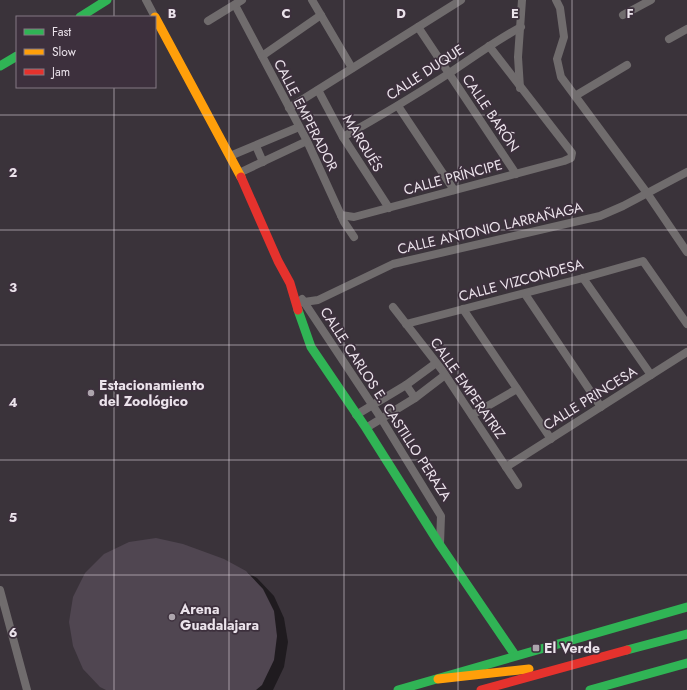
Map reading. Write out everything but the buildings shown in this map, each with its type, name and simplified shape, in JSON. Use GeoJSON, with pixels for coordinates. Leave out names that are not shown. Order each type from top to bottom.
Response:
{"type":"FeatureCollection","features":[{"type":"Feature","properties":{"kind":"main road"},"geometry":{"type":"LineString","coordinates":[[82,16],[107,0]]}},
{"type":"Feature","properties":{"kind":"main road","name":"CALLE CARLOS E. CASTILLO PERAZA"},"geometry":{"type":"LineString","coordinates":[[156,19],[239,173],[278,261],[300,302],[302,324],[311,347],[366,428],[440,545],[515,655]]}},
{"type":"Feature","properties":{"kind":"main road"},"geometry":{"type":"LineString","coordinates":[[0,66],[16,57]]}},
{"type":"Feature","properties":{"kind":"main road"},"geometry":{"type":"LineString","coordinates":[[398,690],[515,655],[687,607]]}},
{"type":"Feature","properties":{"kind":"main road"},"geometry":{"type":"LineString","coordinates":[[438,679],[572,664],[599,659],[687,634]]}},
{"type":"Feature","properties":{"kind":"main road"},"geometry":{"type":"LineString","coordinates":[[590,690],[687,663]]}},
{"type":"Feature","properties":{"kind":"main road"},"geometry":{"type":"LineString","coordinates":[[481,690],[572,664]]}},
{"type":"Feature","properties":{"kind":"street","name":"CALLE CARLOS E. CASTILLO PERAZA"},"geometry":{"type":"LineString","coordinates":[[146,0],[154,16]]}},
{"type":"Feature","properties":{"kind":"street"},"geometry":{"type":"LineString","coordinates":[[208,22],[242,0]]}},
{"type":"Feature","properties":{"kind":"street"},"geometry":{"type":"LineString","coordinates":[[312,0],[352,68]]}},
{"type":"Feature","properties":{"kind":"street"},"geometry":{"type":"LineString","coordinates":[[289,108],[461,0]]}},
{"type":"Feature","properties":{"kind":"street"},"geometry":{"type":"LineString","coordinates":[[520,88],[518,57],[522,0]]}},
{"type":"Feature","properties":{"kind":"street"},"geometry":{"type":"LineString","coordinates":[[556,0],[560,8],[564,37],[557,59],[561,77],[647,193],[687,252]]}},
{"type":"Feature","properties":{"kind":"street"},"geometry":{"type":"LineString","coordinates":[[623,15],[651,0]]}},
{"type":"Feature","properties":{"kind":"street","name":"CALLE EMPERADOR"},"geometry":{"type":"LineString","coordinates":[[235,5],[307,141],[341,215],[354,237]]}},
{"type":"Feature","properties":{"kind":"street"},"geometry":{"type":"LineString","coordinates":[[262,56],[321,15]]}},
{"type":"Feature","properties":{"kind":"street","name":"CALLE BARÓN"},"geometry":{"type":"LineString","coordinates":[[418,27],[516,174]]}},
{"type":"Feature","properties":{"kind":"street","name":"CALLE DUQUE"},"geometry":{"type":"LineString","coordinates":[[343,137],[398,106],[489,46],[521,27]]}},
{"type":"Feature","properties":{"kind":"street"},"geometry":{"type":"LineString","coordinates":[[669,39],[687,29]]}},
{"type":"Feature","properties":{"kind":"street"},"geometry":{"type":"LineString","coordinates":[[489,46],[520,88]]}},
{"type":"Feature","properties":{"kind":"street"},"geometry":{"type":"LineString","coordinates":[[575,96],[627,65]]}},
{"type":"Feature","properties":{"kind":"street","name":"CALLE PRÍNCIPE"},"geometry":{"type":"LineString","coordinates":[[341,215],[354,217],[571,158],[572,153],[520,88]]}},
{"type":"Feature","properties":{"kind":"street","name":"MARQUÉS"},"geometry":{"type":"LineString","coordinates":[[318,90],[343,137],[389,208]]}},
{"type":"Feature","properties":{"kind":"street"},"geometry":{"type":"LineString","coordinates":[[398,106],[454,190]]}},
{"type":"Feature","properties":{"kind":"street"},"geometry":{"type":"LineString","coordinates":[[230,156],[299,127]]}},
{"type":"Feature","properties":{"kind":"street"},"geometry":{"type":"LineString","coordinates":[[239,173],[307,141]]}},
{"type":"Feature","properties":{"kind":"street"},"geometry":{"type":"LineString","coordinates":[[256,146],[263,162]]}},
{"type":"Feature","properties":{"kind":"street","name":"CALLE ANTONIO LARRAÑAGA"},"geometry":{"type":"LineString","coordinates":[[300,302],[318,300],[393,264],[600,216],[687,172]]}},
{"type":"Feature","properties":{"kind":"street","name":"CALLE VIZCONDESA"},"geometry":{"type":"LineString","coordinates":[[406,324],[525,294],[643,261],[687,324]]}},
{"type":"Feature","properties":{"kind":"street"},"geometry":{"type":"LineString","coordinates":[[583,278],[651,375]]}},
{"type":"Feature","properties":{"kind":"street"},"geometry":{"type":"LineString","coordinates":[[525,294],[601,407]]}},
{"type":"Feature","properties":{"kind":"street","name":"CALLE CARLOS E. CASTILLO PERAZA"},"geometry":{"type":"LineString","coordinates":[[300,302],[373,405],[441,516],[440,545]]}},
{"type":"Feature","properties":{"kind":"street","name":"CALLE EMPERATRIZ"},"geometry":{"type":"LineString","coordinates":[[393,307],[445,375],[518,485]]}},
{"type":"Feature","properties":{"kind":"street"},"geometry":{"type":"LineString","coordinates":[[462,309],[550,438]]}},
{"type":"Feature","properties":{"kind":"street","name":"CALLE PRINCESA"},"geometry":{"type":"LineString","coordinates":[[506,467],[687,352]]}},
{"type":"Feature","properties":{"kind":"street"},"geometry":{"type":"LineString","coordinates":[[356,415],[406,385],[436,363]]}},
{"type":"Feature","properties":{"kind":"street"},"geometry":{"type":"LineString","coordinates":[[366,428],[415,398],[445,375]]}},
{"type":"Feature","properties":{"kind":"street"},"geometry":{"type":"LineString","coordinates":[[406,385],[415,398]]}},
{"type":"Feature","properties":{"kind":"street"},"geometry":{"type":"LineString","coordinates":[[472,415],[517,389]]}},
{"type":"Feature","properties":{"kind":"street"},"geometry":{"type":"LineString","coordinates":[[0,590],[28,690]]}},
{"type":"Feature","properties":{"kind":"traffic: fast"},"geometry":{"type":"LineString","coordinates":[[82,16],[107,0]]}},
{"type":"Feature","properties":{"kind":"traffic: fast"},"geometry":{"type":"LineString","coordinates":[[0,66],[16,57]]}},
{"type":"Feature","properties":{"kind":"traffic: fast"},"geometry":{"type":"LineString","coordinates":[[298,310],[311,347],[366,428],[440,545],[515,655]]}},
{"type":"Feature","properties":{"kind":"traffic: fast"},"geometry":{"type":"LineString","coordinates":[[398,690],[687,607]]}},
{"type":"Feature","properties":{"kind":"traffic: fast"},"geometry":{"type":"LineString","coordinates":[[627,650],[687,634]]}},
{"type":"Feature","properties":{"kind":"traffic: fast"},"geometry":{"type":"LineString","coordinates":[[590,690],[687,663]]}},
{"type":"Feature","properties":{"kind":"traffic: slow"},"geometry":{"type":"LineString","coordinates":[[156,19],[241,177]]}},
{"type":"Feature","properties":{"kind":"traffic: slow"},"geometry":{"type":"LineString","coordinates":[[438,679],[529,669]]}},
{"type":"Feature","properties":{"kind":"traffic: jam"},"geometry":{"type":"LineString","coordinates":[[241,177],[278,261],[290,283],[298,310]]}},
{"type":"Feature","properties":{"kind":"traffic: jam"},"geometry":{"type":"LineString","coordinates":[[481,690],[627,650]]}},
{"type":"Feature","properties":{"kind":"place","name":"Estacionamiento del Zoológico"},"geometry":{"type":"Point","coordinates":[91,393]}},
{"type":"Feature","properties":{"kind":"place","name":"Arena Guadalajara"},"geometry":{"type":"Point","coordinates":[172,617]}},
{"type":"Feature","properties":{"kind":"place","name":"El Verde"},"geometry":{"type":"Point","coordinates":[536,648]}}]}
